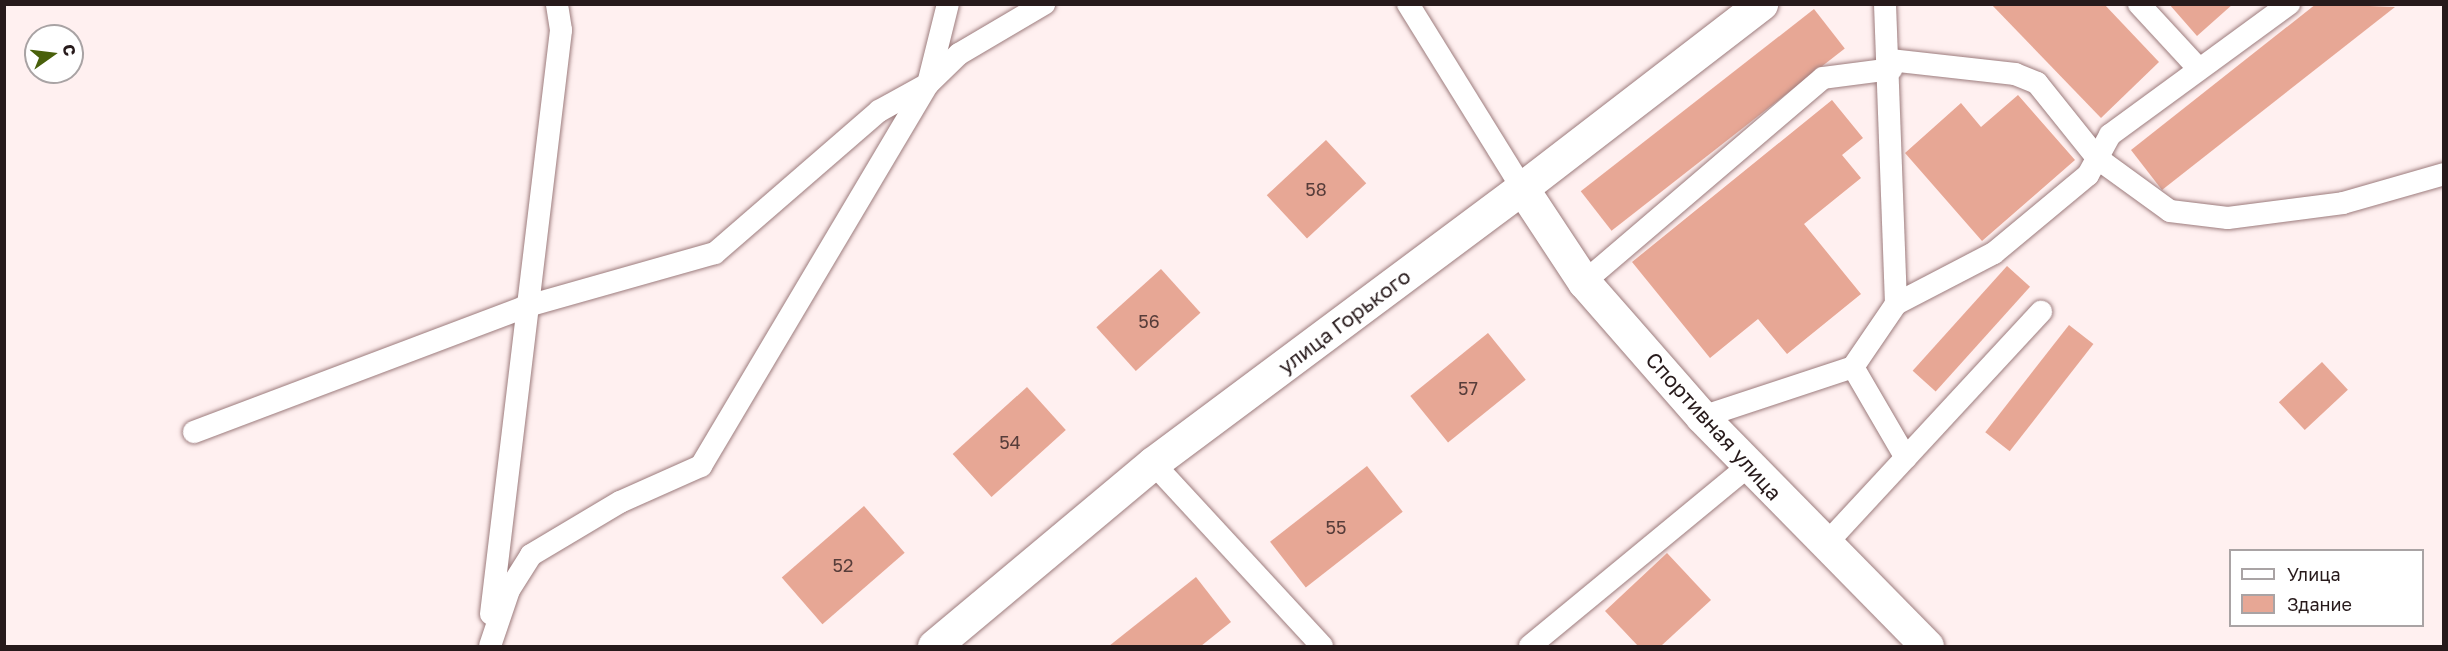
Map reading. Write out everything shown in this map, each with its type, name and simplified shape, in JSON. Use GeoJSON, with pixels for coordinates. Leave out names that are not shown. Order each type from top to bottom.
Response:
{"type":"FeatureCollection","features":[{"type":"Feature","properties":{"kind":"street","name":"улица Горького"},"geometry":{"type":"LineString","coordinates":[[934,646],[1153,463],[1522,188],[1761,4]]}},
{"type":"Feature","properties":{"kind":"street","name":"Спортивная улица"},"geometry":{"type":"LineString","coordinates":[[1522,188],[1584,282],[1702,417],[1747,467],[1927,646]]}},
{"type":"Feature","properties":{"kind":"lane"},"geometry":{"type":"LineString","coordinates":[[489,646],[524,307],[561,30],[557,4]]}},
{"type":"Feature","properties":{"kind":"lane"},"geometry":{"type":"LineString","coordinates":[[489,646],[509,590],[531,555],[620,502],[701,466],[928,84],[948,4]]}},
{"type":"Feature","properties":{"kind":"lane"},"geometry":{"type":"LineString","coordinates":[[194,432],[524,307],[715,253],[879,111],[928,84],[959,54],[1044,4]]}},
{"type":"Feature","properties":{"kind":"lane"},"geometry":{"type":"LineString","coordinates":[[1408,4],[1522,188]]}},
{"type":"Feature","properties":{"kind":"lane"},"geometry":{"type":"LineString","coordinates":[[1885,4],[1891,64],[1896,304]]}},
{"type":"Feature","properties":{"kind":"lane"},"geometry":{"type":"LineString","coordinates":[[2139,4],[2199,69]]}},
{"type":"Feature","properties":{"kind":"lane"},"geometry":{"type":"LineString","coordinates":[[1702,417],[1853,368],[1896,304],[1994,253],[2088,175],[2110,135],[2289,4]]}},
{"type":"Feature","properties":{"kind":"lane"},"geometry":{"type":"LineString","coordinates":[[1584,282],[1823,78],[1891,64],[2015,74],[2037,82],[2097,158],[2170,211],[2228,218],[2343,203],[2444,174]]}},
{"type":"Feature","properties":{"kind":"lane"},"geometry":{"type":"LineString","coordinates":[[1825,545],[2041,312]]}},
{"type":"Feature","properties":{"kind":"lane"},"geometry":{"type":"LineString","coordinates":[[1853,368],[1906,458]]}},
{"type":"Feature","properties":{"kind":"lane"},"geometry":{"type":"LineString","coordinates":[[1153,463],[1322,646]]}},
{"type":"Feature","properties":{"kind":"lane"},"geometry":{"type":"LineString","coordinates":[[1530,646],[1747,467]]}},
{"type":"Feature","properties":{"kind":"building"},"geometry":{"type":"Polygon","coordinates":[[[1991,4],[2104,4],[2159,62],[2101,118],[1991,4]]]}},
{"type":"Feature","properties":{"kind":"building"},"geometry":{"type":"Polygon","coordinates":[[[2169,4],[2233,4],[2197,36],[2169,4]]]}},
{"type":"Feature","properties":{"kind":"building"},"geometry":{"type":"Polygon","coordinates":[[[2316,4],[2395,7],[2162,190],[2131,150],[2316,4]]]}},
{"type":"Feature","properties":{"kind":"building"},"geometry":{"type":"Polygon","coordinates":[[[1814,9],[1845,48],[1612,231],[1581,191],[1814,9]]]}},
{"type":"Feature","properties":{"kind":"building"},"geometry":{"type":"Polygon","coordinates":[[[2018,95],[2075,160],[1982,241],[1905,153],[1961,103],[1981,127],[2018,95]]]}},
{"type":"Feature","properties":{"kind":"building"},"geometry":{"type":"Polygon","coordinates":[[[1832,100],[1863,138],[1842,155],[1861,178],[1804,224],[1861,294],[1787,354],[1758,319],[1710,358],[1632,262],[1832,100]]]}},
{"type":"Feature","properties":{"kind":"building"},"geometry":{"type":"Polygon","coordinates":[[[1326,140],[1366,183],[1307,238],[1267,195],[1326,140]]]}},
{"type":"Feature","properties":{"kind":"building"},"geometry":{"type":"Polygon","coordinates":[[[2007,266],[2030,287],[1936,392],[1913,371],[2007,266]]]}},
{"type":"Feature","properties":{"kind":"building"},"geometry":{"type":"Polygon","coordinates":[[[1161,269],[1200,313],[1136,371],[1096,327],[1161,269]]]}},
{"type":"Feature","properties":{"kind":"building"},"geometry":{"type":"Polygon","coordinates":[[[2069,325],[2093,344],[2010,451],[1985,432],[2069,325]]]}},
{"type":"Feature","properties":{"kind":"building"},"geometry":{"type":"Polygon","coordinates":[[[1488,333],[1526,380],[1448,443],[1410,396],[1488,333]]]}},
{"type":"Feature","properties":{"kind":"building"},"geometry":{"type":"Polygon","coordinates":[[[2322,362],[2348,390],[2305,430],[2279,402],[2322,362]]]}},
{"type":"Feature","properties":{"kind":"building"},"geometry":{"type":"Polygon","coordinates":[[[1027,387],[1066,430],[991,497],[953,454],[1027,387]]]}},
{"type":"Feature","properties":{"kind":"building"},"geometry":{"type":"Polygon","coordinates":[[[1367,466],[1403,512],[1306,587],[1270,542],[1367,466]]]}},
{"type":"Feature","properties":{"kind":"building"},"geometry":{"type":"Polygon","coordinates":[[[864,506],[905,553],[822,624],[782,578],[864,506]]]}},
{"type":"Feature","properties":{"kind":"building"},"geometry":{"type":"Polygon","coordinates":[[[1667,553],[1711,600],[1661,646],[1638,646],[1605,611],[1667,553]]]}},
{"type":"Feature","properties":{"kind":"building"},"geometry":{"type":"Polygon","coordinates":[[[1196,577],[1231,622],[1201,646],[1109,646],[1196,577]]]}}]}
